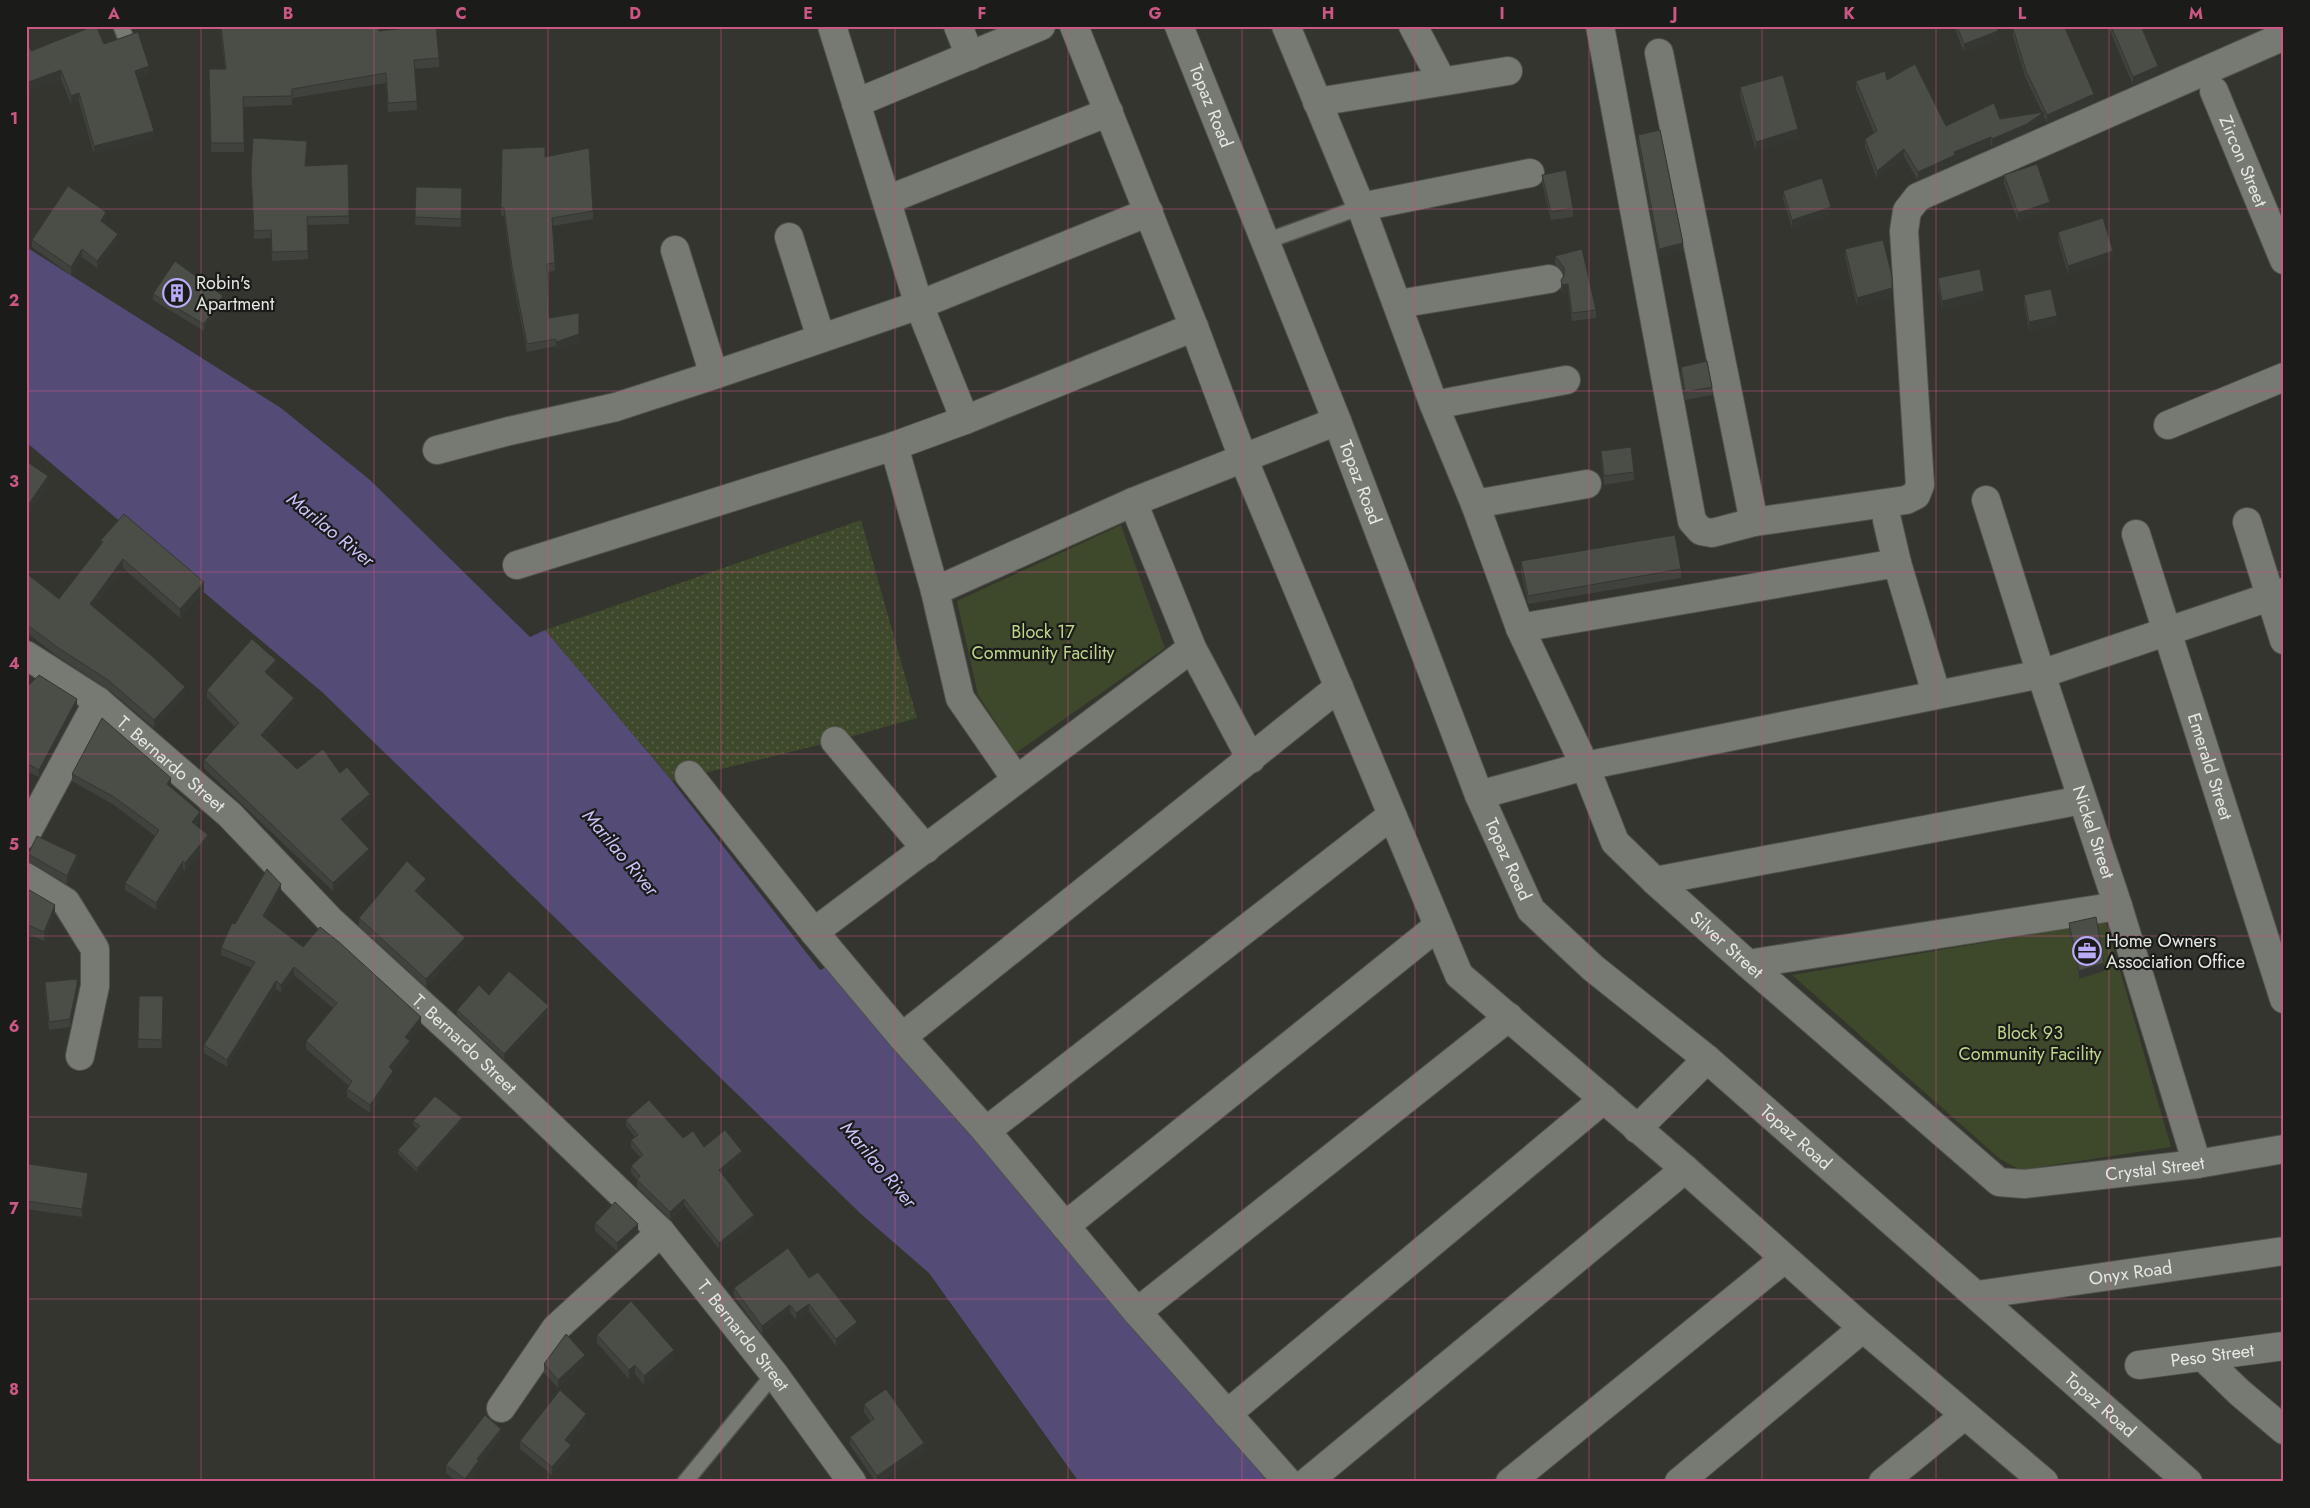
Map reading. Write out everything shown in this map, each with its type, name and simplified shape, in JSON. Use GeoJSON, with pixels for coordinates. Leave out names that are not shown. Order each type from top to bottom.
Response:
{"type":"FeatureCollection","features":[{"type":"Feature","properties":{"kind":"street"},"geometry":{"type":"LineString","coordinates":[[832,26],[919,305],[965,420]]}},
{"type":"Feature","properties":{"kind":"street"},"geometry":{"type":"LineString","coordinates":[[958,26],[970,56]]}},
{"type":"Feature","properties":{"kind":"street"},"geometry":{"type":"LineString","coordinates":[[856,103],[1041,26]]}},
{"type":"Feature","properties":{"kind":"street"},"geometry":{"type":"LineString","coordinates":[[1074,26],[1194,327],[1243,458],[1459,976],[1685,1169],[1863,1328],[2044,1482]]}},
{"type":"Feature","properties":{"kind":"street","name":"Topaz Road"},"geometry":{"type":"LineString","coordinates":[[1179,26],[1337,422],[1479,795],[1531,910],[1593,968],[1706,1059],[2188,1482]]}},
{"type":"Feature","properties":{"kind":"street","name":"Silver Street"},"geometry":{"type":"LineString","coordinates":[[1286,26],[1361,207],[1434,405],[1475,504],[1520,628],[1585,766],[1615,842],[1655,882],[1999,1182],[2024,1184]]}},
{"type":"Feature","properties":{"kind":"street"},"geometry":{"type":"LineString","coordinates":[[1413,26],[1442,81]]}},
{"type":"Feature","properties":{"kind":"street"},"geometry":{"type":"LineString","coordinates":[[1600,26],[1692,521],[1701,531],[1712,533],[1754,522],[1906,500],[1916,495],[1920,485],[1904,231],[1907,211],[1918,197],[2284,36]]}},
{"type":"Feature","properties":{"kind":"street"},"geometry":{"type":"LineString","coordinates":[[1659,53],[1754,522]]}},
{"type":"Feature","properties":{"kind":"street"},"geometry":{"type":"LineString","coordinates":[[1317,102],[1508,71]]}},
{"type":"Feature","properties":{"kind":"street","name":"Zircon Street"},"geometry":{"type":"LineString","coordinates":[[2214,91],[2284,260]]}},
{"type":"Feature","properties":{"kind":"street"},"geometry":{"type":"LineString","coordinates":[[887,200],[1108,112]]}},
{"type":"Feature","properties":{"kind":"street"},"geometry":{"type":"LineString","coordinates":[[1361,207],[1530,173]]}},
{"type":"Feature","properties":{"kind":"street"},"geometry":{"type":"LineString","coordinates":[[437,450],[509,431],[616,407],[714,375],[919,305],[1148,212]]}},
{"type":"Feature","properties":{"kind":"street"},"geometry":{"type":"LineString","coordinates":[[788,237],[821,338]]}},
{"type":"Feature","properties":{"kind":"street"},"geometry":{"type":"LineString","coordinates":[[675,250],[714,375]]}},
{"type":"Feature","properties":{"kind":"street"},"geometry":{"type":"LineString","coordinates":[[1398,304],[1549,279]]}},
{"type":"Feature","properties":{"kind":"street"},"geometry":{"type":"LineString","coordinates":[[517,565],[894,446],[965,420],[1194,327]]}},
{"type":"Feature","properties":{"kind":"street"},"geometry":{"type":"LineString","coordinates":[[2168,425],[2284,377]]}},
{"type":"Feature","properties":{"kind":"street"},"geometry":{"type":"LineString","coordinates":[[1434,405],[1566,380]]}},
{"type":"Feature","properties":{"kind":"street"},"geometry":{"type":"LineString","coordinates":[[936,591],[1133,502],[1337,422]]}},
{"type":"Feature","properties":{"kind":"street"},"geometry":{"type":"LineString","coordinates":[[894,446],[936,591],[960,698],[1016,779]]}},
{"type":"Feature","properties":{"kind":"street"},"geometry":{"type":"LineString","coordinates":[[1475,504],[1587,484]]}},
{"type":"Feature","properties":{"kind":"street","name":"Nickel Street"},"geometry":{"type":"LineString","coordinates":[[1986,500],[2118,906],[2197,1164]]}},
{"type":"Feature","properties":{"kind":"street"},"geometry":{"type":"LineString","coordinates":[[1133,502],[1192,648],[1251,759]]}},
{"type":"Feature","properties":{"kind":"street"},"geometry":{"type":"LineString","coordinates":[[1887,520],[1897,563],[1936,693]]}},
{"type":"Feature","properties":{"kind":"street"},"geometry":{"type":"LineString","coordinates":[[2247,522],[2277,594],[2284,640]]}},
{"type":"Feature","properties":{"kind":"street","name":"Emerald Street"},"geometry":{"type":"LineString","coordinates":[[2136,534],[2284,999]]}},
{"type":"Feature","properties":{"kind":"street"},"geometry":{"type":"LineString","coordinates":[[1520,628],[1897,563]]}},
{"type":"Feature","properties":{"kind":"street"},"geometry":{"type":"LineString","coordinates":[[1479,795],[1585,766],[1936,693],[2041,674],[2166,630],[2277,594]]}},
{"type":"Feature","properties":{"kind":"street"},"geometry":{"type":"LineString","coordinates":[[814,932],[1192,648]]}},
{"type":"Feature","properties":{"kind":"street","name":"T. Bernardo Street"},"geometry":{"type":"LineString","coordinates":[[26,655],[98,701],[230,815],[330,920],[463,1042],[661,1232],[774,1374],[852,1482]]}},
{"type":"Feature","properties":{"kind":"street"},"geometry":{"type":"LineString","coordinates":[[902,1037],[1339,687]]}},
{"type":"Feature","properties":{"kind":"street"},"geometry":{"type":"LineString","coordinates":[[26,834],[98,701]]}},
{"type":"Feature","properties":{"kind":"street"},"geometry":{"type":"LineString","coordinates":[[835,741],[926,849]]}},
{"type":"Feature","properties":{"kind":"street"},"geometry":{"type":"LineString","coordinates":[[689,775],[814,932],[902,1037],[986,1131],[1137,1312],[1288,1482]]}},
{"type":"Feature","properties":{"kind":"street"},"geometry":{"type":"LineString","coordinates":[[1655,882],[2082,800]]}},
{"type":"Feature","properties":{"kind":"street"},"geometry":{"type":"LineString","coordinates":[[986,1131],[1392,815]]}},
{"type":"Feature","properties":{"kind":"street"},"geometry":{"type":"LineString","coordinates":[[26,877],[66,902],[95,950],[95,986],[80,1056]]}},
{"type":"Feature","properties":{"kind":"street"},"geometry":{"type":"LineString","coordinates":[[1748,964],[2118,906]]}},
{"type":"Feature","properties":{"kind":"street"},"geometry":{"type":"LineString","coordinates":[[1066,1226],[1438,926]]}},
{"type":"Feature","properties":{"kind":"street"},"geometry":{"type":"LineString","coordinates":[[1137,1312],[1508,1017]]}},
{"type":"Feature","properties":{"kind":"street"},"geometry":{"type":"LineString","coordinates":[[1637,1129],[1706,1059]]}},
{"type":"Feature","properties":{"kind":"street"},"geometry":{"type":"LineString","coordinates":[[1227,1414],[1604,1099]]}},
{"type":"Feature","properties":{"kind":"street","name":"Crystal Street"},"geometry":{"type":"LineString","coordinates":[[2024,1184],[2197,1164],[2284,1150]]}},
{"type":"Feature","properties":{"kind":"street"},"geometry":{"type":"LineString","coordinates":[[1307,1482],[1685,1169]]}},
{"type":"Feature","properties":{"kind":"street"},"geometry":{"type":"LineString","coordinates":[[502,1408],[556,1328],[661,1232]]}},
{"type":"Feature","properties":{"kind":"street","name":"Onyx Road"},"geometry":{"type":"LineString","coordinates":[[1977,1295],[2284,1251]]}},
{"type":"Feature","properties":{"kind":"street"},"geometry":{"type":"LineString","coordinates":[[1510,1482],[1784,1259]]}},
{"type":"Feature","properties":{"kind":"street"},"geometry":{"type":"LineString","coordinates":[[1679,1482],[1863,1328]]}},
{"type":"Feature","properties":{"kind":"street","name":"Peso Street"},"geometry":{"type":"LineString","coordinates":[[2139,1365],[2204,1358],[2284,1346]]}},
{"type":"Feature","properties":{"kind":"street"},"geometry":{"type":"LineString","coordinates":[[2204,1358],[2239,1392],[2284,1430]]}},
{"type":"Feature","properties":{"kind":"street"},"geometry":{"type":"LineString","coordinates":[[1883,1482],[1965,1416]]}},
{"type":"Feature","properties":{"kind":"lane"},"geometry":{"type":"LineString","coordinates":[[1264,242],[1361,207]]}},
{"type":"Feature","properties":{"kind":"lane"},"geometry":{"type":"LineString","coordinates":[[685,1482],[774,1374]]}},
{"type":"Feature","properties":{"kind":"green space"},"geometry":{"type":"Polygon","coordinates":[[[861,520],[917,718],[835,741],[672,781],[545,630],[861,520]]]}},
{"type":"Feature","properties":{"kind":"green space","name":"Block 17 Community Facility"},"geometry":{"type":"Polygon","coordinates":[[[1121,525],[1165,648],[1016,753],[978,695],[957,601],[1121,525]]]}},
{"type":"Feature","properties":{"kind":"green space","name":"Block 93 Community Facility"},"geometry":{"type":"Polygon","coordinates":[[[2106,922],[2171,1147],[2020,1170],[2000,1159],[1792,975],[2106,922]]]}},
{"type":"Feature","properties":{"kind":"water","name":"Marilao River"},"geometry":{"type":"Polygon","coordinates":[[[26,247],[281,408],[370,480],[530,637],[545,630],[672,781],[820,970],[832,964],[1250,1460],[1259,1460],[1278,1482],[1079,1482],[929,1273],[861,1214],[322,692],[26,442],[26,247]]]}},
{"type":"Feature","properties":{"kind":"building"},"geometry":{"type":"Polygon","coordinates":[[[96,26],[104,44],[138,32],[149,66],[135,71],[154,131],[94,146],[79,93],[71,96],[61,70],[26,83],[26,47],[29,46],[31,51],[96,26]]]}},
{"type":"Feature","properties":{"kind":"building"},"geometry":{"type":"Polygon","coordinates":[[[221,26],[379,26],[379,31],[436,26],[439,58],[414,60],[417,101],[388,103],[386,73],[292,89],[292,96],[243,97],[244,143],[211,143],[209,69],[226,69],[221,26]]]}},
{"type":"Feature","properties":{"kind":"building"},"geometry":{"type":"Polygon","coordinates":[[[1957,26],[1996,26],[1998,31],[1964,44],[1957,26]]]}},
{"type":"Feature","properties":{"kind":"building"},"geometry":{"type":"Polygon","coordinates":[[[2022,26],[2064,26],[2094,94],[2047,115],[2026,71],[2013,28],[2022,26]]]}},
{"type":"Feature","properties":{"kind":"building"},"geometry":{"type":"Polygon","coordinates":[[[2111,26],[2141,26],[2158,66],[2133,77],[2111,26]]]}},
{"type":"Feature","properties":{"kind":"building"},"geometry":{"type":"Polygon","coordinates":[[[1915,64],[1946,126],[1994,103],[2000,119],[2044,112],[2027,124],[1954,152],[1955,155],[1918,172],[1904,149],[1877,171],[1865,139],[1877,131],[1856,81],[1885,71],[1887,80],[1915,64]]]}},
{"type":"Feature","properties":{"kind":"building"},"geometry":{"type":"Polygon","coordinates":[[[1783,75],[1798,129],[1756,142],[1740,87],[1783,75]]]}},
{"type":"Feature","properties":{"kind":"building"},"geometry":{"type":"Polygon","coordinates":[[[1660,130],[1683,243],[1659,249],[1638,135],[1660,130]]]}},
{"type":"Feature","properties":{"kind":"building"},"geometry":{"type":"Polygon","coordinates":[[[253,138],[307,141],[305,166],[348,164],[349,216],[307,217],[308,251],[272,252],[271,230],[254,231],[251,171],[253,138]]]}},
{"type":"Feature","properties":{"kind":"building"},"geometry":{"type":"Polygon","coordinates":[[[545,147],[545,157],[589,148],[593,211],[552,218],[555,263],[547,264],[549,318],[579,313],[579,334],[556,342],[556,339],[527,344],[512,267],[504,208],[501,208],[502,149],[545,147]]]}},
{"type":"Feature","properties":{"kind":"building"},"geometry":{"type":"Polygon","coordinates":[[[2037,164],[2050,202],[2018,213],[2004,175],[2037,164]]]}},
{"type":"Feature","properties":{"kind":"building"},"geometry":{"type":"Polygon","coordinates":[[[1566,170],[1573,208],[1551,212],[1542,175],[1566,170]]]}},
{"type":"Feature","properties":{"kind":"building"},"geometry":{"type":"Polygon","coordinates":[[[1822,178],[1831,207],[1792,220],[1783,191],[1822,178]]]}},
{"type":"Feature","properties":{"kind":"building"},"geometry":{"type":"Polygon","coordinates":[[[68,186],[106,212],[101,221],[118,234],[97,261],[82,249],[71,267],[32,240],[68,186]]]}},
{"type":"Feature","properties":{"kind":"building"},"geometry":{"type":"Polygon","coordinates":[[[416,187],[462,188],[461,219],[415,217],[416,187]]]}},
{"type":"Feature","properties":{"kind":"building"},"geometry":{"type":"Polygon","coordinates":[[[2103,218],[2113,251],[2068,266],[2058,232],[2103,218]]]}},
{"type":"Feature","properties":{"kind":"building"},"geometry":{"type":"Polygon","coordinates":[[[1883,240],[1892,276],[1892,288],[1857,298],[1845,249],[1883,240]]]}},
{"type":"Feature","properties":{"kind":"building"},"geometry":{"type":"Polygon","coordinates":[[[1582,249],[1596,310],[1572,313],[1568,284],[1562,285],[1561,280],[1564,276],[1564,268],[1555,256],[1582,249]]]}},
{"type":"Feature","properties":{"kind":"building"},"geometry":{"type":"Polygon","coordinates":[[[175,261],[223,296],[204,324],[153,294],[175,261]]]}},
{"type":"Feature","properties":{"kind":"building"},"geometry":{"type":"Polygon","coordinates":[[[1980,269],[1984,291],[1942,301],[1938,278],[1980,269]]]}},
{"type":"Feature","properties":{"kind":"building"},"geometry":{"type":"Polygon","coordinates":[[[2051,289],[2057,316],[2029,322],[2024,295],[2051,289]]]}},
{"type":"Feature","properties":{"kind":"building"},"geometry":{"type":"Polygon","coordinates":[[[1707,361],[1712,387],[1685,392],[1681,367],[1707,361]]]}},
{"type":"Feature","properties":{"kind":"building"},"geometry":{"type":"Polygon","coordinates":[[[1631,447],[1634,472],[1604,476],[1601,451],[1631,447]]]}},
{"type":"Feature","properties":{"kind":"building"},"geometry":{"type":"Polygon","coordinates":[[[26,461],[48,476],[26,508],[26,461]]]}},
{"type":"Feature","properties":{"kind":"building"},"geometry":{"type":"Polygon","coordinates":[[[124,514],[204,582],[180,609],[123,559],[90,604],[152,656],[185,687],[154,720],[108,680],[57,647],[26,624],[26,573],[59,599],[103,542],[101,540],[124,514]]]}},
{"type":"Feature","properties":{"kind":"building"},"geometry":{"type":"Polygon","coordinates":[[[1675,535],[1681,569],[1528,596],[1521,561],[1675,535]]]}},
{"type":"Feature","properties":{"kind":"building"},"geometry":{"type":"Polygon","coordinates":[[[252,639],[276,660],[265,672],[294,698],[261,735],[297,769],[323,749],[340,773],[347,767],[370,794],[341,819],[369,849],[333,883],[204,760],[239,723],[207,690],[252,639]]]}},
{"type":"Feature","properties":{"kind":"building"},"geometry":{"type":"Polygon","coordinates":[[[39,675],[77,699],[39,770],[26,763],[26,688],[39,675]]]}},
{"type":"Feature","properties":{"kind":"building"},"geometry":{"type":"Polygon","coordinates":[[[102,718],[171,778],[167,784],[200,812],[192,822],[208,835],[185,863],[183,861],[156,903],[125,883],[159,830],[114,797],[72,774],[102,718]]]}},
{"type":"Feature","properties":{"kind":"building"},"geometry":{"type":"Polygon","coordinates":[[[37,836],[77,855],[67,876],[28,854],[37,836]]]}},
{"type":"Feature","properties":{"kind":"building"},"geometry":{"type":"Polygon","coordinates":[[[407,861],[426,879],[415,891],[465,938],[426,979],[359,918],[407,861]]]}},
{"type":"Feature","properties":{"kind":"building"},"geometry":{"type":"Polygon","coordinates":[[[267,869],[281,884],[263,916],[303,947],[320,927],[421,1017],[405,1037],[410,1041],[389,1067],[393,1071],[370,1105],[347,1089],[352,1081],[306,1041],[337,1003],[294,967],[281,985],[276,981],[227,1060],[204,1045],[255,962],[221,948],[232,923],[235,924],[267,869]]]}},
{"type":"Feature","properties":{"kind":"building"},"geometry":{"type":"Polygon","coordinates":[[[26,888],[55,905],[44,932],[26,924],[26,888]]]}},
{"type":"Feature","properties":{"kind":"building","name":"Home Owners Association Office"},"geometry":{"type":"Polygon","coordinates":[[[2096,917],[2104,963],[2079,971],[2069,923],[2096,917]]]}},
{"type":"Feature","properties":{"kind":"building"},"geometry":{"type":"Polygon","coordinates":[[[509,971],[549,1006],[504,1054],[457,1010],[479,985],[489,995],[509,971]]]}},
{"type":"Feature","properties":{"kind":"building"},"geometry":{"type":"Polygon","coordinates":[[[77,979],[70,1019],[49,1022],[45,982],[77,979]]]}},
{"type":"Feature","properties":{"kind":"building"},"geometry":{"type":"Polygon","coordinates":[[[139,996],[163,996],[162,1040],[138,1039],[139,996]]]}},
{"type":"Feature","properties":{"kind":"building"},"geometry":{"type":"Polygon","coordinates":[[[435,1096],[462,1118],[417,1168],[398,1150],[420,1126],[413,1121],[435,1096]]]}},
{"type":"Feature","properties":{"kind":"building"},"geometry":{"type":"Polygon","coordinates":[[[649,1100],[683,1138],[693,1131],[704,1147],[725,1130],[742,1151],[719,1170],[754,1215],[719,1243],[684,1199],[670,1212],[637,1180],[640,1176],[631,1166],[643,1155],[631,1140],[638,1135],[626,1120],[649,1100]]]}},
{"type":"Feature","properties":{"kind":"building"},"geometry":{"type":"Polygon","coordinates":[[[29,1164],[88,1173],[82,1209],[26,1201],[29,1164]]]}},
{"type":"Feature","properties":{"kind":"building"},"geometry":{"type":"Polygon","coordinates":[[[615,1202],[638,1224],[617,1243],[595,1223],[615,1202]]]}},
{"type":"Feature","properties":{"kind":"building"},"geometry":{"type":"Polygon","coordinates":[[[788,1248],[809,1278],[818,1272],[857,1322],[836,1339],[809,1304],[796,1313],[790,1305],[762,1326],[734,1288],[788,1248]]]}},
{"type":"Feature","properties":{"kind":"building"},"geometry":{"type":"Polygon","coordinates":[[[631,1301],[674,1350],[644,1376],[635,1365],[629,1370],[597,1335],[631,1301]]]}},
{"type":"Feature","properties":{"kind":"building"},"geometry":{"type":"Polygon","coordinates":[[[566,1334],[585,1355],[558,1380],[544,1364],[566,1334]]]}},
{"type":"Feature","properties":{"kind":"building"},"geometry":{"type":"Polygon","coordinates":[[[886,1389],[924,1443],[877,1476],[850,1437],[874,1419],[864,1404],[886,1389]]]}},
{"type":"Feature","properties":{"kind":"building"},"geometry":{"type":"Polygon","coordinates":[[[560,1390],[586,1414],[565,1440],[571,1445],[552,1467],[520,1441],[560,1390]]]}},
{"type":"Feature","properties":{"kind":"building"},"geometry":{"type":"Polygon","coordinates":[[[485,1415],[501,1429],[477,1459],[479,1460],[465,1479],[446,1465],[485,1415]]]}},
{"type":"Feature","properties":{"kind":"place","name":"Robin's Apartment"},"geometry":{"type":"Point","coordinates":[177,293]}},
{"type":"Feature","properties":{"kind":"place","name":"Home Owners Association Office"},"geometry":{"type":"Point","coordinates":[2087,951]}}]}
